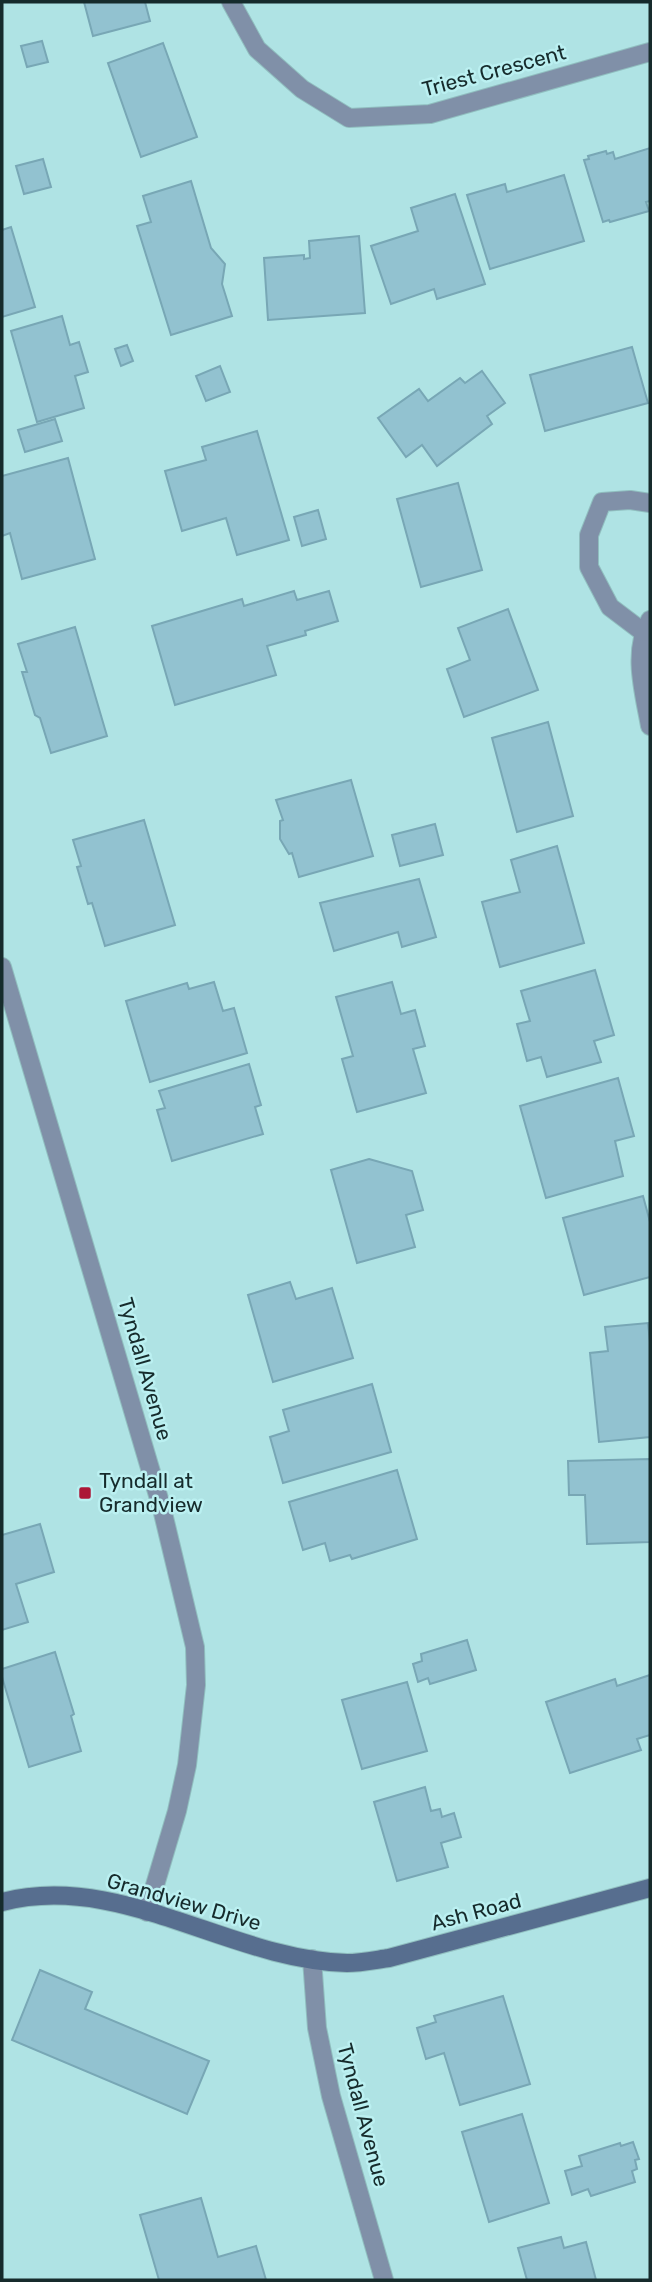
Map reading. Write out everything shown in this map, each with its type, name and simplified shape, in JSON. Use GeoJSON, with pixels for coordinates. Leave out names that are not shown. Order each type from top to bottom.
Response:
{"type":"FeatureCollection","features":[{"type":"Feature","properties":{"kind":"main road","name":"Ash Road"},"geometry":{"type":"LineString","coordinates":[[312,1959],[348,1963],[389,1958],[650,1888]]}},
{"type":"Feature","properties":{"kind":"main road","name":"Grandview Drive"},"geometry":{"type":"LineString","coordinates":[[2,1902],[48,1895],[108,1901],[253,1945],[312,1959]]}},
{"type":"Feature","properties":{"kind":"street","name":"Triest Crescent"},"geometry":{"type":"LineString","coordinates":[[231,2],[257,49],[302,89],[349,118],[430,114],[650,52]]}},
{"type":"Feature","properties":{"kind":"street"},"geometry":{"type":"LineString","coordinates":[[650,503],[629,500],[602,502],[589,536],[589,566],[610,607],[647,626],[640,673],[650,726]]}},
{"type":"Feature","properties":{"kind":"street","name":"Tyndall Avenue"},"geometry":{"type":"LineString","coordinates":[[2,967],[162,1509],[195,1647],[196,1685],[187,1765],[177,1811],[147,1912]]}},
{"type":"Feature","properties":{"kind":"street","name":"Tyndall Avenue"},"geometry":{"type":"LineString","coordinates":[[312,1959],[317,2028],[331,2096],[384,2280]]}},
{"type":"Feature","properties":{"kind":"building"},"geometry":{"type":"Polygon","coordinates":[[[84,2],[145,2],[150,21],[93,36],[84,2]]]}},
{"type":"Feature","properties":{"kind":"building"},"geometry":{"type":"Polygon","coordinates":[[[42,41],[48,62],[27,67],[21,46],[42,41]]]}},
{"type":"Feature","properties":{"kind":"building"},"geometry":{"type":"Polygon","coordinates":[[[163,43],[197,137],[141,157],[108,63],[163,43]]]}},
{"type":"Feature","properties":{"kind":"building"},"geometry":{"type":"Polygon","coordinates":[[[650,148],[650,201],[646,202],[649,211],[603,222],[584,160],[589,159],[588,156],[606,151],[607,154],[613,152],[615,159],[650,148]]]}},
{"type":"Feature","properties":{"kind":"building"},"geometry":{"type":"Polygon","coordinates":[[[43,159],[51,187],[24,194],[16,166],[43,159]]]}},
{"type":"Feature","properties":{"kind":"building"},"geometry":{"type":"Polygon","coordinates":[[[564,175],[584,241],[490,269],[467,195],[505,184],[507,192],[564,175]]]}},
{"type":"Feature","properties":{"kind":"building"},"geometry":{"type":"Polygon","coordinates":[[[191,181],[211,248],[225,264],[222,284],[232,316],[171,335],[137,226],[151,222],[143,196],[191,181]]]}},
{"type":"Feature","properties":{"kind":"building"},"geometry":{"type":"Polygon","coordinates":[[[455,194],[485,284],[437,299],[434,289],[391,304],[371,246],[418,231],[411,208],[455,194]]]}},
{"type":"Feature","properties":{"kind":"building"},"geometry":{"type":"Polygon","coordinates":[[[11,227],[35,307],[2,317],[2,230],[11,227]]]}},
{"type":"Feature","properties":{"kind":"building"},"geometry":{"type":"Polygon","coordinates":[[[359,236],[365,313],[268,320],[264,258],[304,255],[304,259],[310,258],[309,241],[359,236]]]}},
{"type":"Feature","properties":{"kind":"building"},"geometry":{"type":"Polygon","coordinates":[[[62,316],[70,345],[79,342],[88,372],[75,376],[84,408],[37,422],[11,331],[62,316]]]}},
{"type":"Feature","properties":{"kind":"building"},"geometry":{"type":"Polygon","coordinates":[[[127,345],[133,361],[121,366],[115,349],[127,345]]]}},
{"type":"Feature","properties":{"kind":"building"},"geometry":{"type":"Polygon","coordinates":[[[632,347],[648,403],[545,431],[530,375],[632,347]]]}},
{"type":"Feature","properties":{"kind":"building"},"geometry":{"type":"Polygon","coordinates":[[[220,366],[230,392],[206,401],[196,376],[220,366]]]}},
{"type":"Feature","properties":{"kind":"building"},"geometry":{"type":"Polygon","coordinates":[[[482,371],[505,403],[487,416],[492,424],[437,466],[422,445],[406,457],[378,418],[419,389],[428,401],[460,378],[465,383],[482,371]]]}},
{"type":"Feature","properties":{"kind":"building"},"geometry":{"type":"Polygon","coordinates":[[[55,419],[62,441],[25,452],[18,430],[55,419]]]}},
{"type":"Feature","properties":{"kind":"building"},"geometry":{"type":"Polygon","coordinates":[[[257,431],[289,540],[237,555],[226,518],[182,531],[165,471],[206,460],[202,447],[257,431]]]}},
{"type":"Feature","properties":{"kind":"building"},"geometry":{"type":"Polygon","coordinates":[[[68,458],[95,559],[22,579],[10,533],[2,536],[2,476],[68,458]]]}},
{"type":"Feature","properties":{"kind":"building"},"geometry":{"type":"Polygon","coordinates":[[[458,483],[482,570],[421,587],[397,499],[458,483]]]}},
{"type":"Feature","properties":{"kind":"building"},"geometry":{"type":"Polygon","coordinates":[[[318,510],[326,539],[302,546],[294,517],[318,510]]]}},
{"type":"Feature","properties":{"kind":"building"},"geometry":{"type":"Polygon","coordinates":[[[294,591],[297,600],[329,591],[338,621],[305,631],[306,635],[267,646],[276,675],[175,705],[152,626],[242,599],[244,606],[294,591]]]}},
{"type":"Feature","properties":{"kind":"building"},"geometry":{"type":"Polygon","coordinates":[[[508,609],[538,690],[464,717],[447,669],[470,660],[458,628],[508,609]]]}},
{"type":"Feature","properties":{"kind":"building"},"geometry":{"type":"Polygon","coordinates":[[[75,627],[107,736],[51,753],[40,718],[35,715],[22,672],[27,672],[18,644],[75,627]]]}},
{"type":"Feature","properties":{"kind":"building"},"geometry":{"type":"Polygon","coordinates":[[[548,722],[573,816],[517,832],[492,738],[548,722]]]}},
{"type":"Feature","properties":{"kind":"building"},"geometry":{"type":"Polygon","coordinates":[[[351,780],[373,856],[299,877],[292,853],[289,854],[280,839],[280,821],[283,820],[276,800],[351,780]]]}},
{"type":"Feature","properties":{"kind":"building"},"geometry":{"type":"Polygon","coordinates":[[[144,820],[175,925],[105,946],[92,903],[88,904],[77,867],[81,866],[73,840],[144,820]]]}},
{"type":"Feature","properties":{"kind":"building"},"geometry":{"type":"Polygon","coordinates":[[[435,824],[443,855],[400,866],[392,835],[435,824]]]}},
{"type":"Feature","properties":{"kind":"building"},"geometry":{"type":"Polygon","coordinates":[[[557,846],[584,943],[500,967],[482,902],[520,892],[511,860],[557,846]]]}},
{"type":"Feature","properties":{"kind":"building"},"geometry":{"type":"Polygon","coordinates":[[[419,879],[436,937],[402,947],[398,932],[334,951],[320,903],[419,879]]]}},
{"type":"Feature","properties":{"kind":"building"},"geometry":{"type":"Polygon","coordinates":[[[595,970],[614,1035],[594,1041],[601,1062],[547,1077],[541,1057],[527,1061],[517,1024],[530,1021],[521,991],[595,970]]]}},
{"type":"Feature","properties":{"kind":"building"},"geometry":{"type":"Polygon","coordinates":[[[214,982],[223,1011],[234,1008],[247,1053],[150,1082],[126,1001],[187,983],[189,989],[214,982]]]}},
{"type":"Feature","properties":{"kind":"building"},"geometry":{"type":"Polygon","coordinates":[[[392,982],[401,1014],[415,1010],[425,1046],[413,1049],[426,1093],[357,1112],[342,1059],[353,1056],[336,997],[392,982]]]}},
{"type":"Feature","properties":{"kind":"building"},"geometry":{"type":"Polygon","coordinates":[[[249,1064],[261,1105],[255,1107],[263,1134],[172,1161],[157,1110],[165,1108],[159,1091],[249,1064]]]}},
{"type":"Feature","properties":{"kind":"building"},"geometry":{"type":"Polygon","coordinates":[[[618,1078],[634,1136],[615,1141],[623,1176],[546,1198],[520,1106],[618,1078]]]}},
{"type":"Feature","properties":{"kind":"building"},"geometry":{"type":"Polygon","coordinates":[[[369,1159],[412,1171],[423,1210],[406,1215],[415,1247],[357,1263],[331,1170],[369,1159]]]}},
{"type":"Feature","properties":{"kind":"building"},"geometry":{"type":"Polygon","coordinates":[[[643,1196],[650,1222],[650,1277],[584,1295],[563,1218],[643,1196]]]}},
{"type":"Feature","properties":{"kind":"building"},"geometry":{"type":"Polygon","coordinates":[[[290,1282],[296,1299],[332,1288],[353,1358],[273,1382],[248,1295],[290,1282]]]}},
{"type":"Feature","properties":{"kind":"building"},"geometry":{"type":"Polygon","coordinates":[[[648,1323],[650,1437],[599,1442],[590,1353],[608,1351],[605,1327],[648,1323]]]}},
{"type":"Feature","properties":{"kind":"building"},"geometry":{"type":"Polygon","coordinates":[[[372,1384],[391,1452],[283,1483],[270,1437],[289,1431],[283,1410],[372,1384]]]}},
{"type":"Feature","properties":{"kind":"building"},"geometry":{"type":"Polygon","coordinates":[[[650,1459],[650,1542],[587,1544],[585,1495],[569,1495],[568,1461],[650,1459]]]}},
{"type":"Feature","properties":{"kind":"building"},"geometry":{"type":"Polygon","coordinates":[[[397,1470],[417,1539],[352,1559],[350,1555],[330,1561],[325,1543],[303,1550],[289,1502],[397,1470]]]}},
{"type":"Feature","properties":{"kind":"building"},"geometry":{"type":"Polygon","coordinates":[[[40,1524],[54,1572],[16,1584],[28,1622],[2,1630],[2,1535],[40,1524]]]}},
{"type":"Feature","properties":{"kind":"building"},"geometry":{"type":"Polygon","coordinates":[[[467,1640],[476,1670],[430,1684],[428,1678],[418,1682],[413,1664],[422,1661],[421,1654],[467,1640]]]}},
{"type":"Feature","properties":{"kind":"building"},"geometry":{"type":"Polygon","coordinates":[[[55,1652],[74,1714],[71,1716],[81,1751],[29,1767],[2,1677],[2,1669],[55,1652]]]}},
{"type":"Feature","properties":{"kind":"building"},"geometry":{"type":"Polygon","coordinates":[[[650,1675],[650,1735],[637,1739],[641,1750],[570,1773],[546,1702],[615,1679],[617,1686],[650,1675]]]}},
{"type":"Feature","properties":{"kind":"building"},"geometry":{"type":"Polygon","coordinates":[[[407,1682],[427,1751],[362,1769],[342,1700],[407,1682]]]}},
{"type":"Feature","properties":{"kind":"building"},"geometry":{"type":"Polygon","coordinates":[[[425,1787],[431,1811],[440,1809],[442,1817],[454,1813],[461,1837],[441,1843],[448,1867],[397,1881],[374,1802],[425,1787]]]}},
{"type":"Feature","properties":{"kind":"building"},"geometry":{"type":"Polygon","coordinates":[[[40,1970],[92,1992],[85,2009],[209,2061],[187,2114],[12,2040],[40,1970]]]}},
{"type":"Feature","properties":{"kind":"building"},"geometry":{"type":"Polygon","coordinates":[[[503,1996],[530,2084],[460,2105],[444,2053],[426,2059],[417,2028],[436,2022],[434,2016],[503,1996]]]}},
{"type":"Feature","properties":{"kind":"building"},"geometry":{"type":"Polygon","coordinates":[[[522,2114],[549,2203],[489,2222],[462,2132],[522,2114]]]}},
{"type":"Feature","properties":{"kind":"building"},"geometry":{"type":"Polygon","coordinates":[[[633,2142],[639,2159],[635,2160],[637,2169],[632,2171],[635,2182],[591,2196],[588,2189],[572,2195],[565,2171],[582,2166],[579,2156],[620,2143],[621,2146],[633,2142]]]}},
{"type":"Feature","properties":{"kind":"building"},"geometry":{"type":"Polygon","coordinates":[[[201,2198],[218,2257],[256,2246],[266,2280],[159,2280],[140,2215],[201,2198]]]}},
{"type":"Feature","properties":{"kind":"building"},"geometry":{"type":"Polygon","coordinates":[[[561,2237],[564,2248],[586,2242],[596,2280],[527,2280],[518,2248],[561,2237]]]}},
{"type":"Feature","properties":{"kind":"place","name":"Tyndall at Grandview"},"geometry":{"type":"Point","coordinates":[85,1493]}}]}
